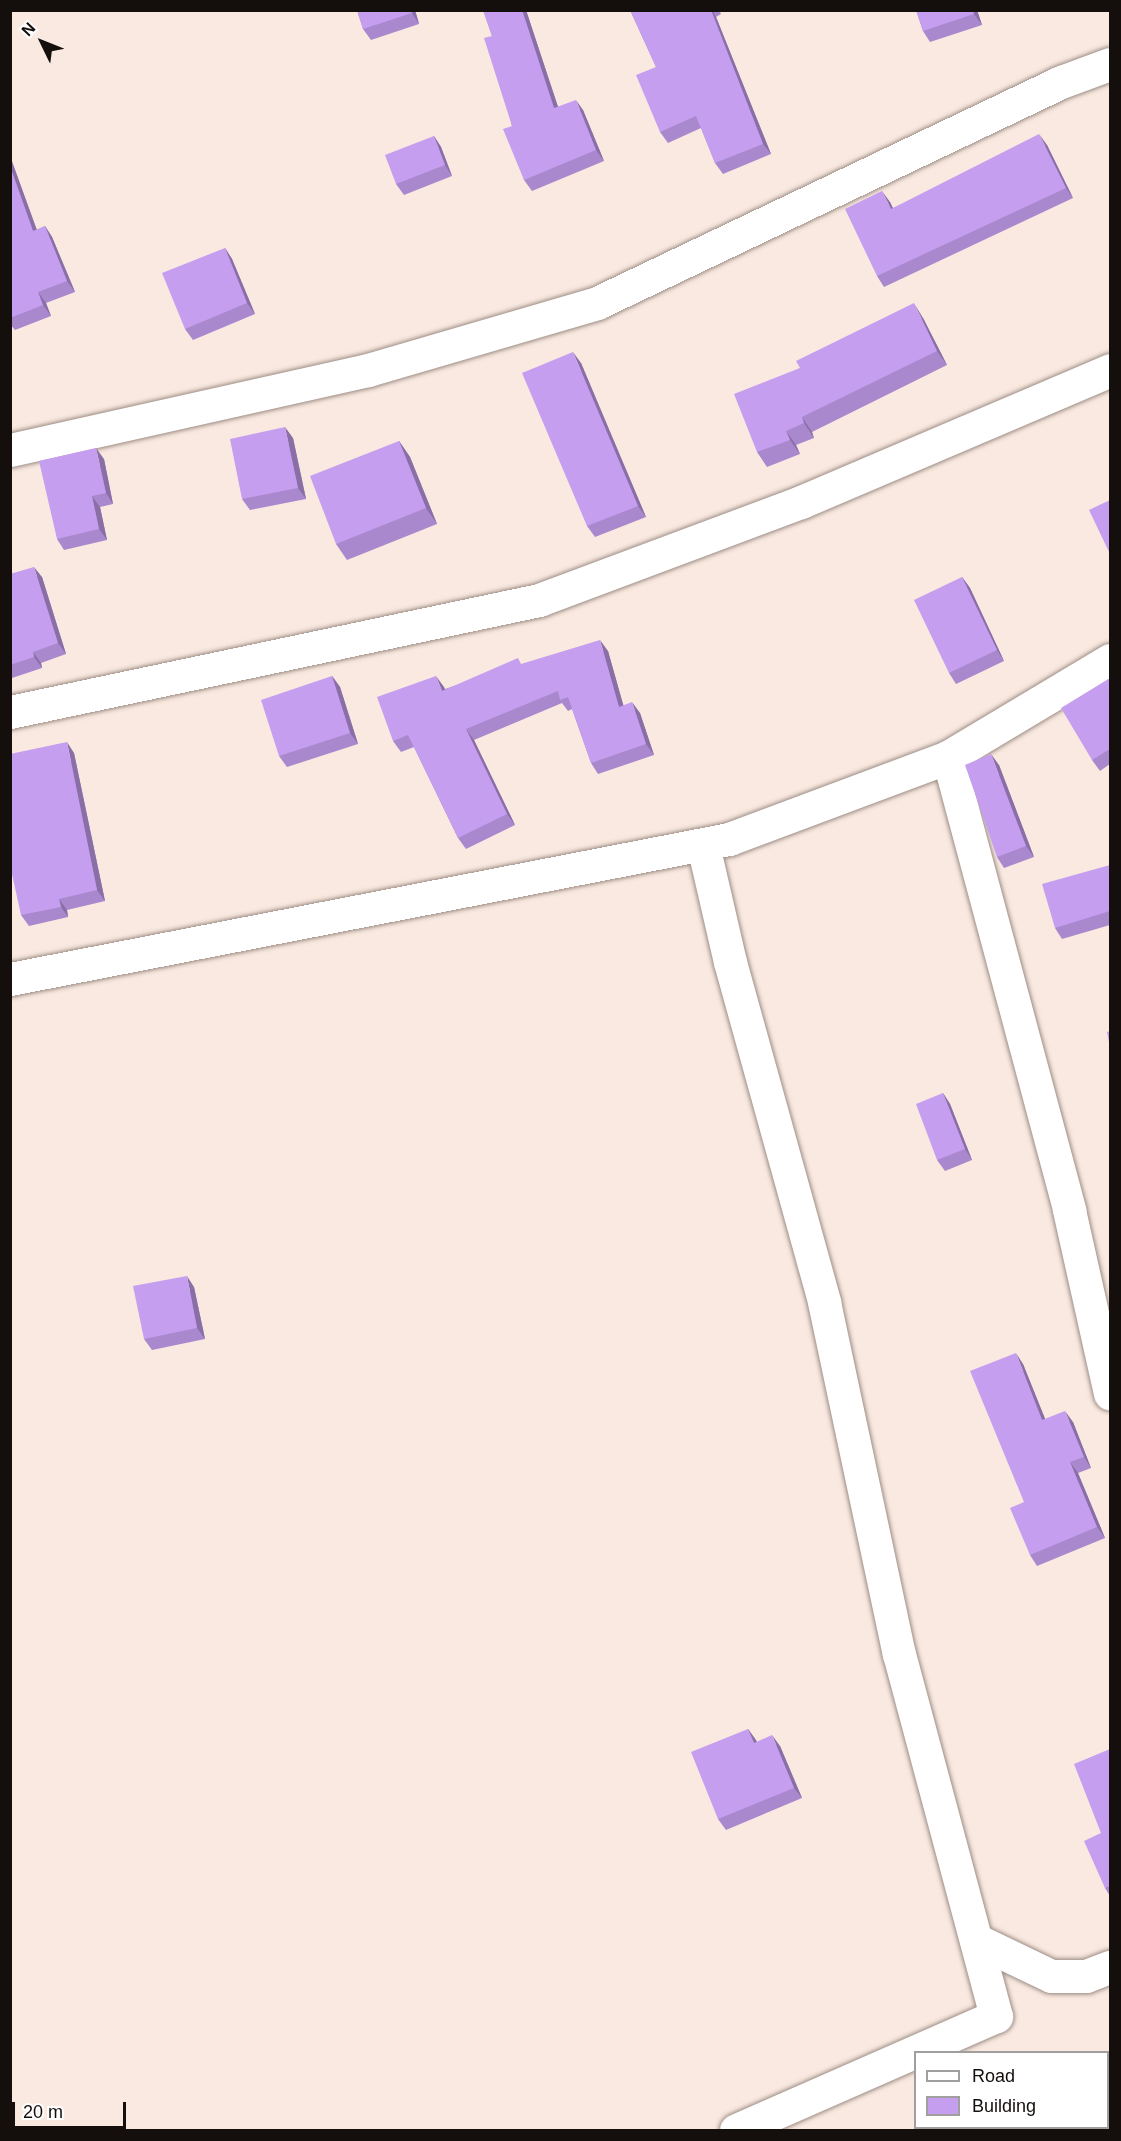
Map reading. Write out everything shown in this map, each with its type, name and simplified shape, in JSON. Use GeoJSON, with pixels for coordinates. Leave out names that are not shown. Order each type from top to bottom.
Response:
{"type":"FeatureCollection","features":[{"type":"Feature","properties":{"kind":"street"},"geometry":{"type":"LineString","coordinates":[[10,450],[368,370],[597,303],[1061,82],[1110,63]]}},
{"type":"Feature","properties":{"kind":"street"},"geometry":{"type":"LineString","coordinates":[[10,711],[539,600],[801,502],[1110,370]]}},
{"type":"Feature","properties":{"kind":"street"},"geometry":{"type":"LineString","coordinates":[[10,979],[729,839],[948,757],[1110,660]]}},
{"type":"Feature","properties":{"kind":"street"},"geometry":{"type":"LineString","coordinates":[[948,757],[1069,1210],[1110,1394]]}},
{"type":"Feature","properties":{"kind":"street"},"geometry":{"type":"LineString","coordinates":[[703,845],[730,963],[824,1302],[899,1654],[996,2016],[916,2051]]}},
{"type":"Feature","properties":{"kind":"street"},"geometry":{"type":"LineString","coordinates":[[976,1941],[1051,1976],[1086,1976],[1110,1967]]}},
{"type":"Feature","properties":{"kind":"street"},"geometry":{"type":"LineString","coordinates":[[736,2130],[914,2052]]}},
{"type":"Feature","properties":{"kind":"building"},"geometry":{"type":"Polygon","coordinates":[[[357,10],[411,10],[412,13],[363,29],[357,10]]]}},
{"type":"Feature","properties":{"kind":"building"},"geometry":{"type":"Polygon","coordinates":[[[483,10],[522,10],[554,108],[576,100],[596,150],[524,180],[503,129],[512,126],[484,38],[492,36],[483,10]]]}},
{"type":"Feature","properties":{"kind":"building"},"geometry":{"type":"Polygon","coordinates":[[[630,10],[711,10],[763,144],[715,163],[696,116],[660,132],[636,75],[656,67],[630,10]]]}},
{"type":"Feature","properties":{"kind":"building"},"geometry":{"type":"Polygon","coordinates":[[[916,10],[973,10],[974,14],[923,31],[916,10]]]}},
{"type":"Feature","properties":{"kind":"building"},"geometry":{"type":"Polygon","coordinates":[[[1039,134],[1066,188],[877,276],[845,209],[882,191],[891,209],[1039,134]]]}},
{"type":"Feature","properties":{"kind":"building"},"geometry":{"type":"Polygon","coordinates":[[[434,136],[445,165],[396,184],[385,155],[434,136]]]}},
{"type":"Feature","properties":{"kind":"building"},"geometry":{"type":"Polygon","coordinates":[[[10,166],[33,231],[45,226],[67,281],[38,292],[43,305],[10,318],[10,166]]]}},
{"type":"Feature","properties":{"kind":"building"},"geometry":{"type":"Polygon","coordinates":[[[225,248],[247,303],[185,329],[162,273],[225,248]]]}},
{"type":"Feature","properties":{"kind":"building"},"geometry":{"type":"Polygon","coordinates":[[[914,303],[937,351],[802,417],[804,423],[786,431],[790,440],[757,452],[734,394],[800,368],[796,361],[914,303]]]}},
{"type":"Feature","properties":{"kind":"building"},"geometry":{"type":"Polygon","coordinates":[[[573,352],[638,506],[587,526],[522,373],[573,352]]]}},
{"type":"Feature","properties":{"kind":"building"},"geometry":{"type":"Polygon","coordinates":[[[285,427],[298,488],[242,499],[230,439],[285,427]]]}},
{"type":"Feature","properties":{"kind":"building"},"geometry":{"type":"Polygon","coordinates":[[[399,441],[426,508],[336,544],[310,476],[399,441]]]}},
{"type":"Feature","properties":{"kind":"building"},"geometry":{"type":"Polygon","coordinates":[[[96,448],[106,493],[92,496],[99,529],[57,539],[39,461],[96,448]]]}},
{"type":"Feature","properties":{"kind":"building"},"geometry":{"type":"Polygon","coordinates":[[[1110,500],[1110,554],[1089,510],[1110,500]]]}},
{"type":"Feature","properties":{"kind":"building"},"geometry":{"type":"Polygon","coordinates":[[[34,567],[58,643],[33,652],[34,657],[10,665],[10,574],[34,567]]]}},
{"type":"Feature","properties":{"kind":"building"},"geometry":{"type":"Polygon","coordinates":[[[962,577],[997,650],[949,673],[914,600],[962,577]]]}},
{"type":"Feature","properties":{"kind":"building"},"geometry":{"type":"Polygon","coordinates":[[[600,640],[619,707],[632,702],[646,744],[591,763],[568,697],[560,700],[558,691],[466,729],[507,814],[458,838],[408,735],[393,741],[377,697],[436,676],[442,691],[518,658],[521,664],[600,640]]]}},
{"type":"Feature","properties":{"kind":"building"},"geometry":{"type":"Polygon","coordinates":[[[332,676],[350,733],[279,756],[261,700],[332,676]]]}},
{"type":"Feature","properties":{"kind":"building"},"geometry":{"type":"Polygon","coordinates":[[[1110,678],[1110,749],[1092,760],[1061,708],[1110,678]]]}},
{"type":"Feature","properties":{"kind":"building"},"geometry":{"type":"Polygon","coordinates":[[[67,742],[97,890],[59,899],[61,907],[21,915],[10,865],[10,754],[67,742]]]}},
{"type":"Feature","properties":{"kind":"building"},"geometry":{"type":"Polygon","coordinates":[[[991,754],[1026,846],[997,857],[965,765],[991,754]]]}},
{"type":"Feature","properties":{"kind":"building"},"geometry":{"type":"Polygon","coordinates":[[[1110,865],[1110,911],[1055,928],[1042,884],[1110,865]]]}},
{"type":"Feature","properties":{"kind":"building"},"geometry":{"type":"Polygon","coordinates":[[[1110,1031],[1110,1047],[1107,1032],[1110,1031]]]}},
{"type":"Feature","properties":{"kind":"building"},"geometry":{"type":"Polygon","coordinates":[[[943,1093],[965,1149],[937,1160],[916,1104],[943,1093]]]}},
{"type":"Feature","properties":{"kind":"building"},"geometry":{"type":"Polygon","coordinates":[[[187,1276],[197,1328],[144,1339],[133,1286],[187,1276]]]}},
{"type":"Feature","properties":{"kind":"building"},"geometry":{"type":"Polygon","coordinates":[[[1016,1353],[1042,1420],[1065,1411],[1084,1457],[1070,1462],[1097,1527],[1030,1555],[1010,1508],[1024,1502],[970,1371],[1016,1353]]]}},
{"type":"Feature","properties":{"kind":"building"},"geometry":{"type":"Polygon","coordinates":[[[748,1729],[754,1743],[772,1735],[794,1788],[718,1819],[691,1752],[748,1729]]]}},
{"type":"Feature","properties":{"kind":"building"},"geometry":{"type":"Polygon","coordinates":[[[1110,1749],[1110,1886],[1105,1888],[1084,1841],[1101,1833],[1074,1764],[1110,1749]]]}}]}
